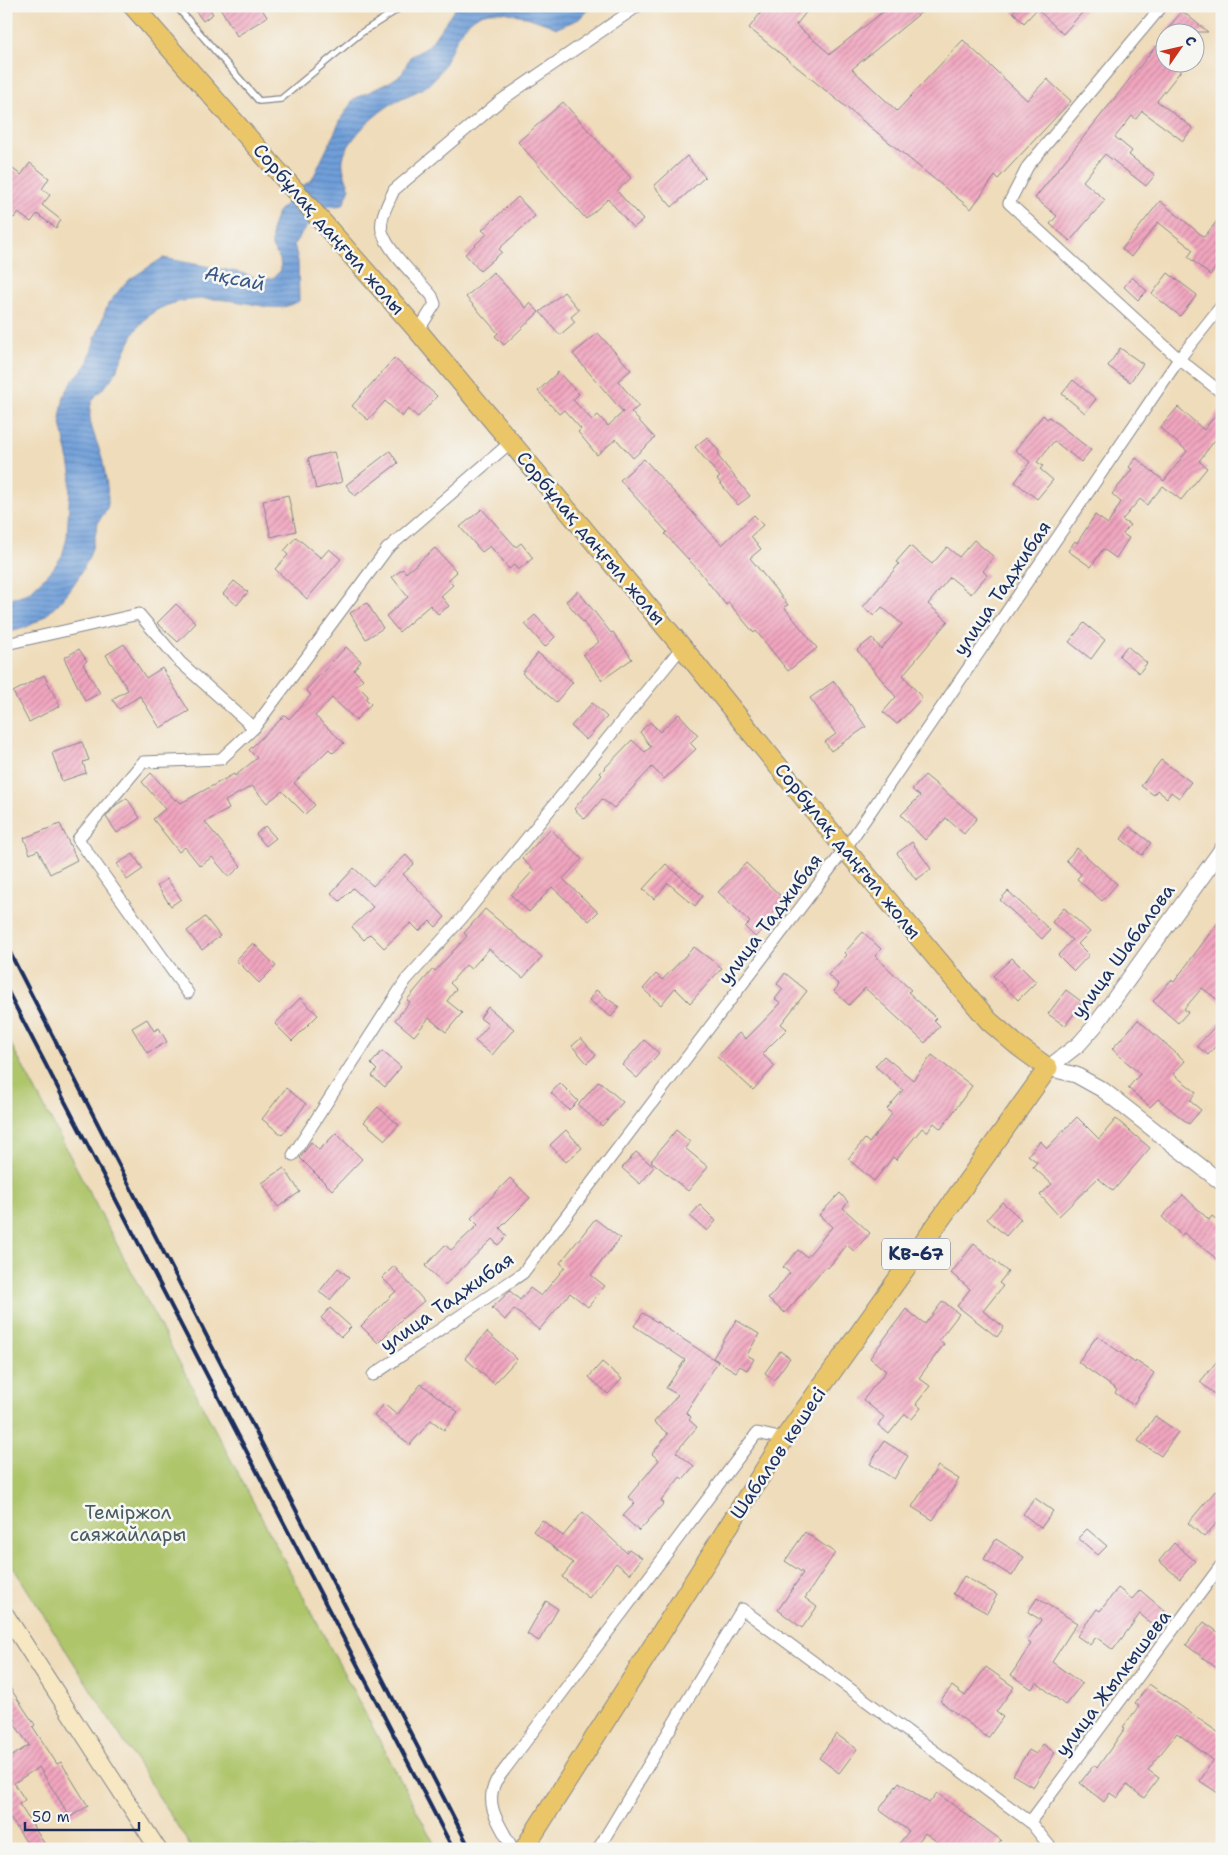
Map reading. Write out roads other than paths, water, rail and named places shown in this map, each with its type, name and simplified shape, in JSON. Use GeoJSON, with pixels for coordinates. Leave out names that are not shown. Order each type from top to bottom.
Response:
{"type":"FeatureCollection","features":[{"type":"Feature","properties":{"kind":"main road","name":"Сорбұлақ даңғыл жолы"},"geometry":{"type":"LineString","coordinates":[[133,6],[288,180],[418,331],[682,647],[845,849],[989,1021],[1048,1068]]}},
{"type":"Feature","properties":{"kind":"main road","name":"Шабалов көшесі"},"geometry":{"type":"LineString","coordinates":[[524,1849],[784,1440],[1048,1068]]}},
{"type":"Feature","properties":{"kind":"main road"},"geometry":{"type":"LineString","coordinates":[[9,1626],[158,1849]]}},
{"type":"Feature","properties":{"kind":"street"},"geometry":{"type":"LineString","coordinates":[[418,331],[435,304],[432,296],[388,243],[382,230],[385,211],[394,190],[500,101],[638,6]]}},
{"type":"Feature","properties":{"kind":"street"},"geometry":{"type":"LineString","coordinates":[[1162,6],[1028,166],[1009,204],[1178,359],[1222,393]]}},
{"type":"Feature","properties":{"kind":"street","name":"улица Таджибая"},"geometry":{"type":"LineString","coordinates":[[373,1375],[523,1273],[845,849],[1178,359],[1222,305]]}},
{"type":"Feature","properties":{"kind":"street"},"geometry":{"type":"LineString","coordinates":[[188,993],[78,839],[143,762],[220,759],[254,728],[387,549],[511,442]]}},
{"type":"Feature","properties":{"kind":"street"},"geometry":{"type":"LineString","coordinates":[[6,644],[139,614],[180,662],[254,728]]}},
{"type":"Feature","properties":{"kind":"street"},"geometry":{"type":"LineString","coordinates":[[293,1155],[406,980],[462,918],[682,647]]}},
{"type":"Feature","properties":{"kind":"street","name":"улица Шабалова"},"geometry":{"type":"LineString","coordinates":[[1048,1068],[1079,1044],[1094,1027],[1222,849]]}},
{"type":"Feature","properties":{"kind":"street"},"geometry":{"type":"LineString","coordinates":[[1048,1068],[1076,1075],[1103,1090],[1222,1183]]}},
{"type":"Feature","properties":{"kind":"street"},"geometry":{"type":"LineString","coordinates":[[513,1849],[492,1808],[490,1793],[496,1781],[757,1433],[784,1440]]}},
{"type":"Feature","properties":{"kind":"street","name":"улица Жылкышева"},"geometry":{"type":"LineString","coordinates":[[1030,1822],[1222,1564]]}},
{"type":"Feature","properties":{"kind":"street"},"geometry":{"type":"LineString","coordinates":[[598,1849],[742,1609],[1030,1822],[1052,1849]]}},
{"type":"Feature","properties":{"kind":"lane"},"geometry":{"type":"LineString","coordinates":[[176,6],[259,101],[281,99],[361,33],[404,6]]}},
{"type":"Feature","properties":{"kind":"water","name":"Ақсай"},"geometry":{"type":"Polygon","coordinates":[[[457,6],[591,6],[579,19],[557,28],[529,18],[507,13],[487,12],[479,15],[470,21],[458,36],[445,63],[433,80],[422,89],[392,104],[367,123],[344,155],[343,167],[350,188],[343,205],[327,207],[304,230],[294,244],[298,261],[299,301],[284,307],[277,307],[217,299],[191,300],[178,302],[155,311],[139,325],[129,342],[118,368],[108,383],[94,398],[91,405],[90,422],[102,458],[108,503],[98,523],[88,559],[65,595],[45,616],[33,624],[6,632],[6,600],[28,593],[52,570],[62,556],[67,538],[71,471],[60,418],[64,396],[73,380],[87,365],[108,304],[127,281],[163,258],[242,273],[262,280],[273,278],[281,270],[280,259],[272,247],[272,227],[278,212],[301,187],[312,180],[342,117],[354,99],[388,83],[402,74],[410,57],[428,47],[457,6]]]}},
{"type":"Feature","properties":{"kind":"railway"},"geometry":{"type":"LineString","coordinates":[[6,945],[470,1849]]}},
{"type":"Feature","properties":{"kind":"railway"},"geometry":{"type":"LineString","coordinates":[[6,988],[453,1849]]}},
{"type":"Feature","properties":{"kind":"park label","name":"Теміржол саяжайлары"},"geometry":{"type":"Point","coordinates":[128,1523]}}]}
